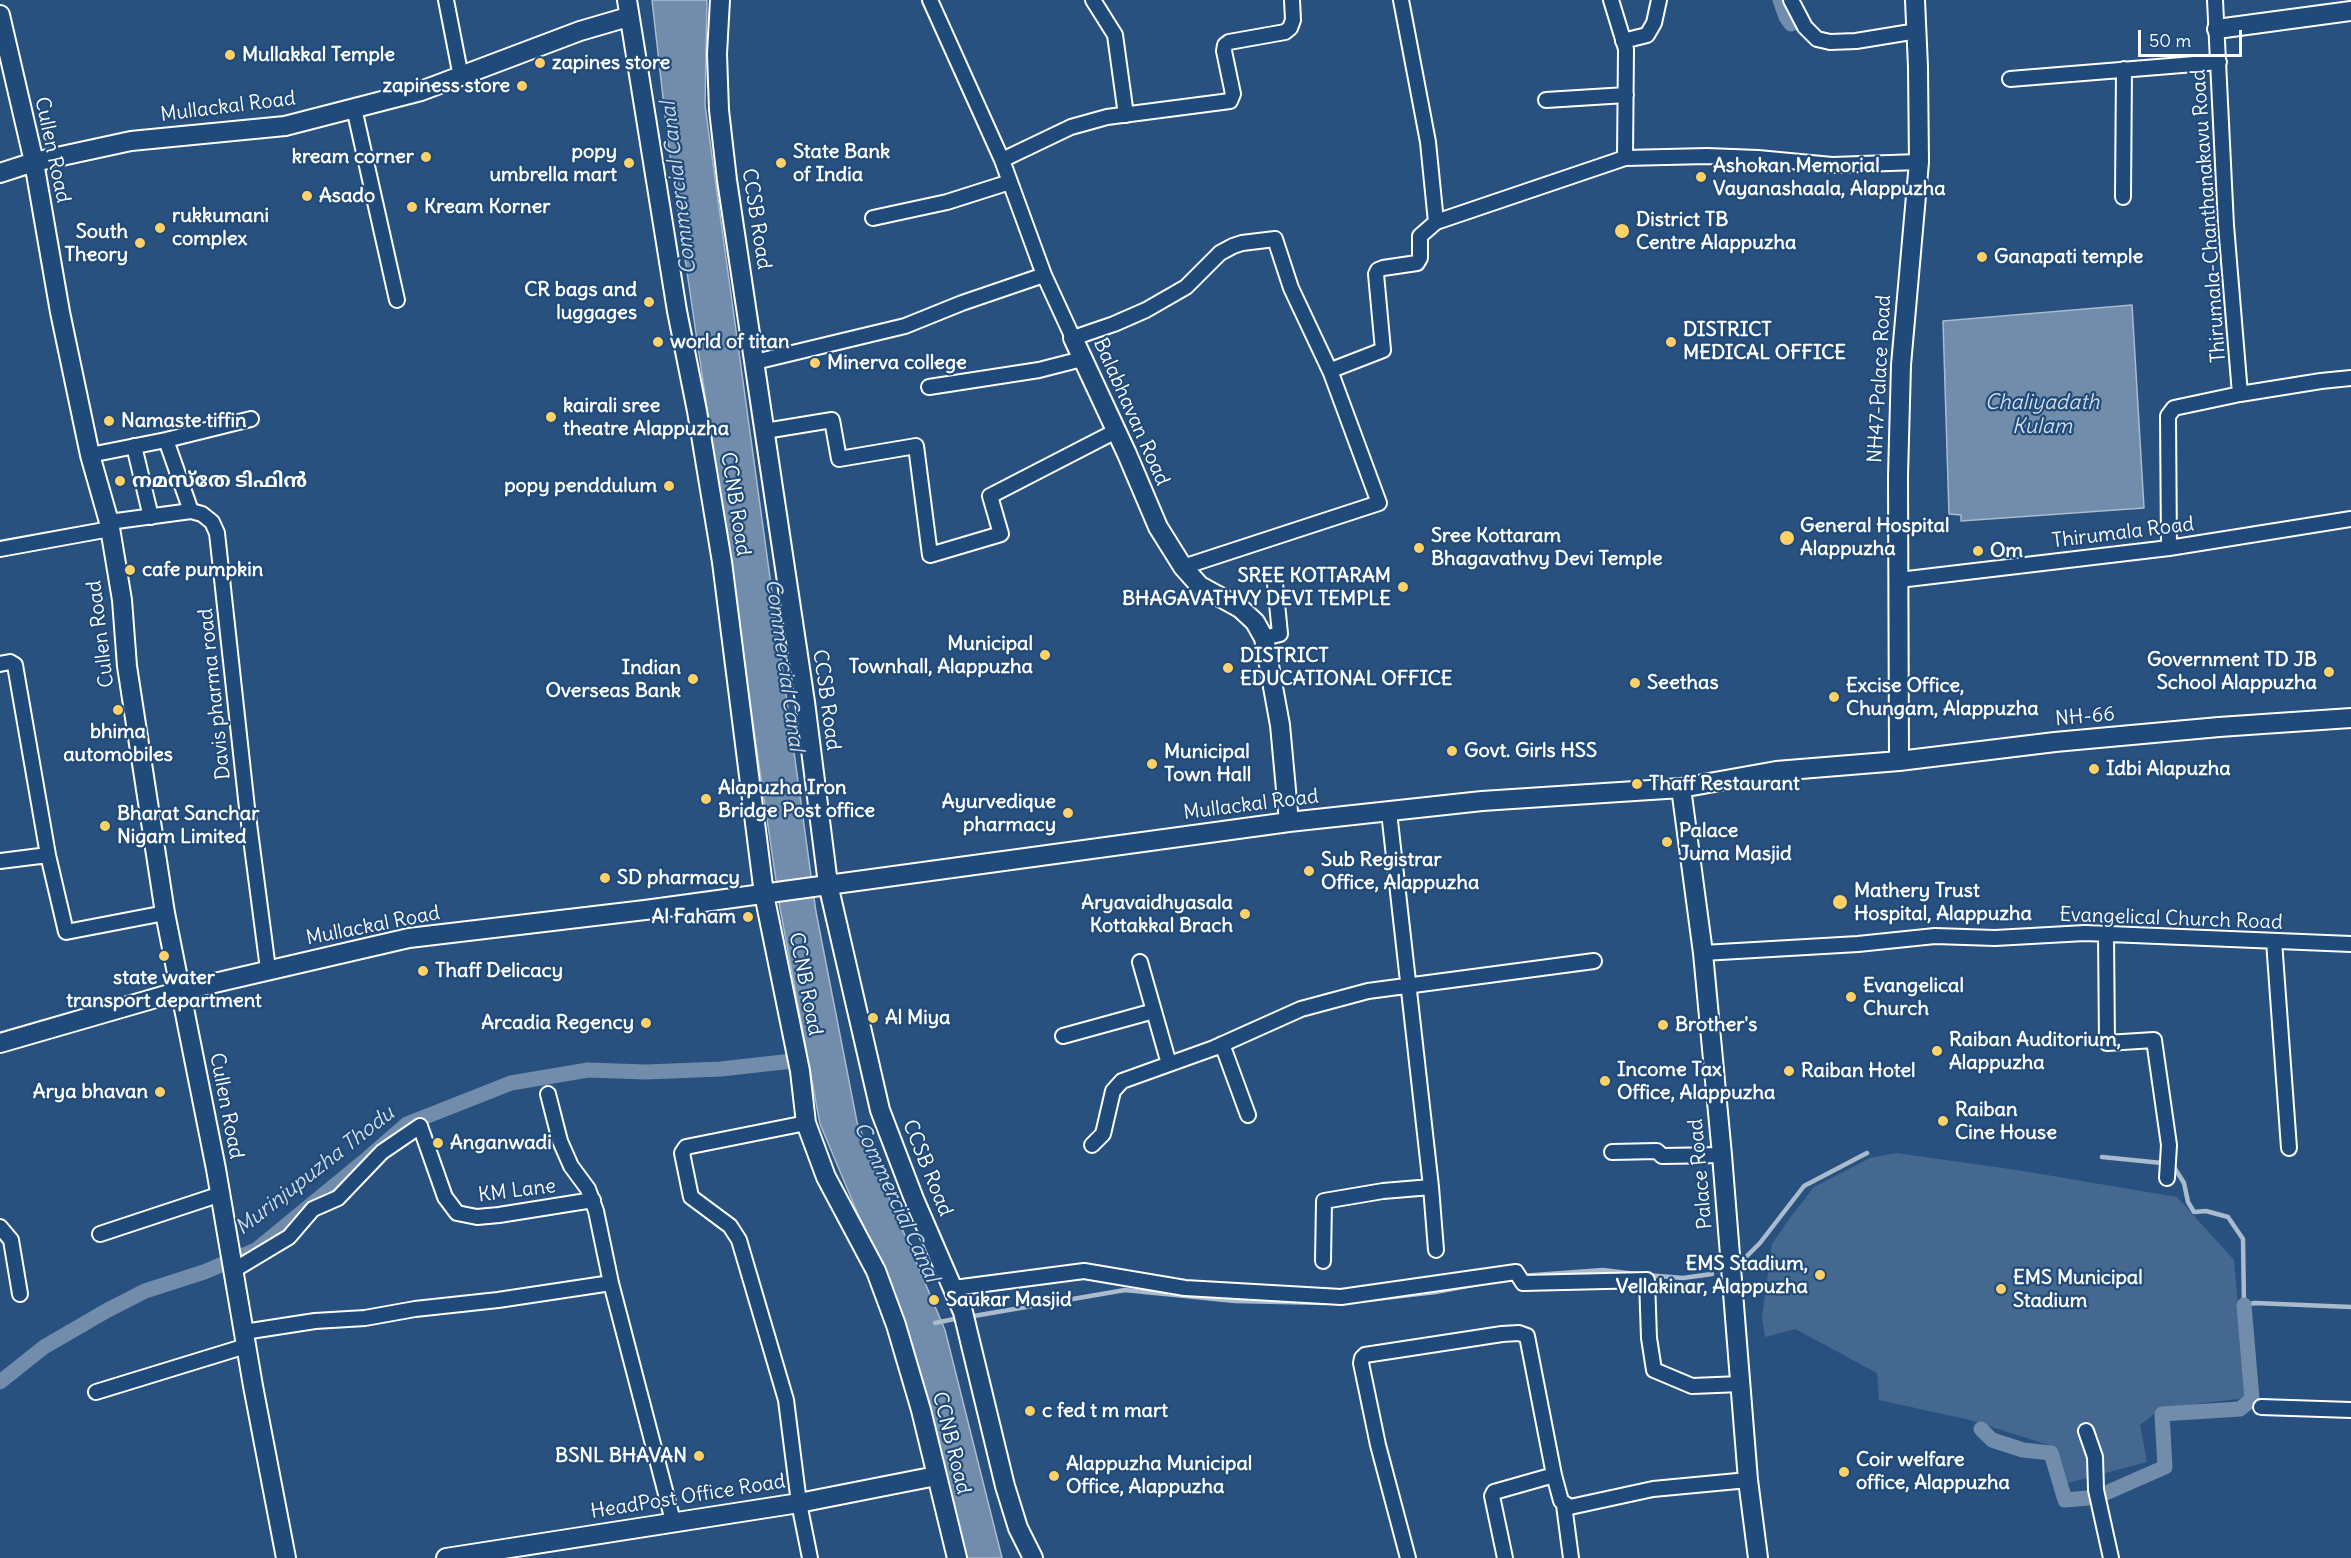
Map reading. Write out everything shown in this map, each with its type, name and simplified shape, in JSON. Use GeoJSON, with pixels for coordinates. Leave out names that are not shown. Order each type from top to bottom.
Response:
{"type":"FeatureCollection","features":[{"type":"Feature","properties":{"kind":"main road","name":"CCSB Road"},"geometry":{"type":"LineString","coordinates":[[720,0],[717,54],[719,110],[727,180],[805,702],[825,884],[879,1110],[965,1318],[1005,1486],[1018,1528],[1033,1558]]}},
{"type":"Feature","properties":{"kind":"main road","name":"NH47-Palace Road"},"geometry":{"type":"LineString","coordinates":[[1899,761],[1898,477],[1901,365],[1919,162],[1915,0]]}},
{"type":"Feature","properties":{"kind":"main road","name":"Mullackal Road"},"geometry":{"type":"LineString","coordinates":[[0,173],[34,162],[131,141],[285,126],[421,91],[580,31],[628,9]]}},
{"type":"Feature","properties":{"kind":"main road","name":"CCNB Road"},"geometry":{"type":"LineString","coordinates":[[628,9],[677,310],[697,411],[720,550],[766,894],[800,1071],[806,1123],[826,1177],[876,1271],[896,1325],[921,1410],[957,1558]]}},
{"type":"Feature","properties":{"kind":"main road"},"geometry":{"type":"LineString","coordinates":[[2217,29],[2351,11]]}},
{"type":"Feature","properties":{"kind":"main road","name":"Cullen Road"},"geometry":{"type":"LineString","coordinates":[[0,15],[34,162],[60,312],[90,455],[109,526],[122,600],[127,666],[165,913],[234,1270]]}},
{"type":"Feature","properties":{"kind":"main road","name":"Balabhavan Road"},"geometry":{"type":"LineString","coordinates":[[1073,338],[1158,527],[1183,567],[1200,586],[1240,608],[1255,622],[1263,638],[1280,725],[1289,822]]}},
{"type":"Feature","properties":{"kind":"main road","name":"NH-66"},"geometry":{"type":"LineString","coordinates":[[1681,788],[1776,771],[1899,761],[2055,742],[2351,718]]}},
{"type":"Feature","properties":{"kind":"main road","name":"Mullackal Road"},"geometry":{"type":"LineString","coordinates":[[0,1042],[180,991],[409,938],[766,894],[825,884],[1289,822],[1482,801],[1681,788]]}},
{"type":"Feature","properties":{"kind":"main road","name":"Palace Road"},"geometry":{"type":"LineString","coordinates":[[1681,788],[1703,953],[1748,1480],[1758,1558]]}},
{"type":"Feature","properties":{"kind":"main road"},"geometry":{"type":"LineString","coordinates":[[234,1270],[286,1558]]}},
{"type":"Feature","properties":{"kind":"main road","name":"HeadPost Office Road"},"geometry":{"type":"LineString","coordinates":[[446,1558],[504,1554],[673,1521],[799,1503],[936,1476]]}},
{"type":"Feature","properties":{"kind":"street"},"geometry":{"type":"LineString","coordinates":[[446,0],[461,76]]}},
{"type":"Feature","properties":{"kind":"street","name":"Balabhavan Road"},"geometry":{"type":"LineString","coordinates":[[930,0],[1002,160],[1044,274],[1073,338]]}},
{"type":"Feature","properties":{"kind":"street"},"geometry":{"type":"LineString","coordinates":[[1093,0],[1115,35],[1126,115]]}},
{"type":"Feature","properties":{"kind":"street"},"geometry":{"type":"LineString","coordinates":[[1002,160],[1071,127],[1107,117],[1230,101],[1233,94],[1224,51],[1225,45],[1229,42],[1285,32],[1290,28],[1293,20],[1292,0]]}},
{"type":"Feature","properties":{"kind":"street"},"geometry":{"type":"LineString","coordinates":[[1401,0],[1428,142],[1436,222]]}},
{"type":"Feature","properties":{"kind":"street"},"geometry":{"type":"LineString","coordinates":[[1611,0],[1626,49],[1625,158]]}},
{"type":"Feature","properties":{"kind":"street"},"geometry":{"type":"LineString","coordinates":[[1623,41],[1647,35],[1654,23],[1659,0]]}},
{"type":"Feature","properties":{"kind":"street"},"geometry":{"type":"LineString","coordinates":[[1791,0],[1805,27],[1817,39],[1830,42],[1856,41],[1917,31]]}},
{"type":"Feature","properties":{"kind":"street","name":"Thirumala-Chanthanakavu Road"},"geometry":{"type":"LineString","coordinates":[[2215,0],[2226,225],[2240,394]]}},
{"type":"Feature","properties":{"kind":"street"},"geometry":{"type":"LineString","coordinates":[[2010,79],[2219,62]]}},
{"type":"Feature","properties":{"kind":"street"},"geometry":{"type":"LineString","coordinates":[[2123,197],[2124,69]]}},
{"type":"Feature","properties":{"kind":"street"},"geometry":{"type":"LineString","coordinates":[[1546,100],[1626,96]]}},
{"type":"Feature","properties":{"kind":"street"},"geometry":{"type":"LineString","coordinates":[[354,108],[397,300]]}},
{"type":"Feature","properties":{"kind":"street"},"geometry":{"type":"LineString","coordinates":[[1331,373],[1334,369],[1383,350],[1376,274],[1383,268],[1417,263],[1420,258],[1420,236],[1436,222],[1625,158],[1707,156],[1832,165],[1919,162]]}},
{"type":"Feature","properties":{"kind":"street"},"geometry":{"type":"LineString","coordinates":[[873,218],[947,202],[1010,182]]}},
{"type":"Feature","properties":{"kind":"street"},"geometry":{"type":"LineString","coordinates":[[1073,338],[1146,310],[1186,287],[1220,253],[1233,246],[1275,239],[1291,288],[1331,373],[1378,503],[1183,567]]}},
{"type":"Feature","properties":{"kind":"street"},"geometry":{"type":"LineString","coordinates":[[754,362],[905,326],[1044,274]]}},
{"type":"Feature","properties":{"kind":"street"},"geometry":{"type":"LineString","coordinates":[[929,387],[1028,372],[1082,359]]}},
{"type":"Feature","properties":{"kind":"street"},"geometry":{"type":"LineString","coordinates":[[2169,548],[2168,416],[2174,408],[2240,394],[2351,378]]}},
{"type":"Feature","properties":{"kind":"street"},"geometry":{"type":"LineString","coordinates":[[90,455],[251,419]]}},
{"type":"Feature","properties":{"kind":"street"},"geometry":{"type":"LineString","coordinates":[[765,431],[832,420],[839,459],[916,446],[930,555],[1001,534],[990,496],[1116,431]]}},
{"type":"Feature","properties":{"kind":"street"},"geometry":{"type":"LineString","coordinates":[[0,549],[151,517],[191,511],[165,440]]}},
{"type":"Feature","properties":{"kind":"street"},"geometry":{"type":"LineString","coordinates":[[134,446],[151,517]]}},
{"type":"Feature","properties":{"kind":"street","name":"Davis pharma road"},"geometry":{"type":"LineString","coordinates":[[191,511],[202,514],[212,522],[217,533],[247,808],[268,969]]}},
{"type":"Feature","properties":{"kind":"street","name":"Thirumala Road"},"geometry":{"type":"LineString","coordinates":[[1899,580],[2169,548],[2351,519]]}},
{"type":"Feature","properties":{"kind":"street"},"geometry":{"type":"LineString","coordinates":[[1263,638],[1280,634],[1275,583]]}},
{"type":"Feature","properties":{"kind":"street"},"geometry":{"type":"LineString","coordinates":[[0,664],[10,662],[15,665],[48,855],[66,932],[165,913]]}},
{"type":"Feature","properties":{"kind":"street"},"geometry":{"type":"LineString","coordinates":[[1389,812],[1436,1250]]}},
{"type":"Feature","properties":{"kind":"street"},"geometry":{"type":"LineString","coordinates":[[0,861],[48,855]]}},
{"type":"Feature","properties":{"kind":"street","name":"Evangelical Church Road"},"geometry":{"type":"LineString","coordinates":[[1703,953],[1858,944],[1935,936],[1995,938],[2085,933],[2351,944]]}},
{"type":"Feature","properties":{"kind":"street"},"geometry":{"type":"LineString","coordinates":[[2106,934],[2106,1043],[2154,1040],[2169,1145],[2167,1178]]}},
{"type":"Feature","properties":{"kind":"street"},"geometry":{"type":"LineString","coordinates":[[2274,941],[2289,1148]]}},
{"type":"Feature","properties":{"kind":"street"},"geometry":{"type":"LineString","coordinates":[[1092,1145],[1102,1134],[1116,1086],[1122,1082],[1222,1044],[1301,1009],[1368,991],[1594,961]]}},
{"type":"Feature","properties":{"kind":"street"},"geometry":{"type":"LineString","coordinates":[[1140,962],[1169,1064]]}},
{"type":"Feature","properties":{"kind":"street"},"geometry":{"type":"LineString","coordinates":[[1063,1036],[1154,1011]]}},
{"type":"Feature","properties":{"kind":"street"},"geometry":{"type":"LineString","coordinates":[[1222,1044],[1248,1114]]}},
{"type":"Feature","properties":{"kind":"street"},"geometry":{"type":"LineString","coordinates":[[548,1094],[560,1141],[571,1166],[593,1200],[611,1283],[673,1521]]}},
{"type":"Feature","properties":{"kind":"street"},"geometry":{"type":"LineString","coordinates":[[806,1123],[686,1147],[682,1153],[691,1197],[723,1220],[739,1240],[786,1400],[799,1503],[810,1558]]}},
{"type":"Feature","properties":{"kind":"street","name":"KM Lane"},"geometry":{"type":"LineString","coordinates":[[234,1270],[289,1237],[313,1209],[338,1198],[382,1152],[420,1126],[445,1197],[457,1213],[477,1217],[499,1215],[593,1200]]}},
{"type":"Feature","properties":{"kind":"street"},"geometry":{"type":"LineString","coordinates":[[1612,1152],[1657,1151],[1662,1156],[1722,1155]]}},
{"type":"Feature","properties":{"kind":"street"},"geometry":{"type":"LineString","coordinates":[[1323,1261],[1324,1201],[1383,1191],[1431,1187]]}},
{"type":"Feature","properties":{"kind":"street"},"geometry":{"type":"LineString","coordinates":[[100,1234],[221,1194]]}},
{"type":"Feature","properties":{"kind":"street"},"geometry":{"type":"LineString","coordinates":[[0,1227],[11,1240],[20,1294]]}},
{"type":"Feature","properties":{"kind":"street"},"geometry":{"type":"LineString","coordinates":[[954,1288],[1084,1271],[1185,1288],[1341,1297],[1519,1277],[1647,1280],[1649,1338],[1654,1370],[1692,1386],[1741,1383]]}},
{"type":"Feature","properties":{"kind":"street"},"geometry":{"type":"LineString","coordinates":[[96,1392],[245,1339],[315,1321],[366,1318],[415,1309],[498,1300],[611,1283]]}},
{"type":"Feature","properties":{"kind":"street"},"geometry":{"type":"LineString","coordinates":[[1408,1558],[1378,1445],[1360,1363],[1365,1355],[1502,1334],[1519,1333],[1527,1336],[1560,1501],[1570,1507],[1653,1489],[1748,1480]]}},
{"type":"Feature","properties":{"kind":"street"},"geometry":{"type":"LineString","coordinates":[[2261,1407],[2351,1410]]}},
{"type":"Feature","properties":{"kind":"street"},"geometry":{"type":"LineString","coordinates":[[2086,1431],[2095,1457],[2096,1490],[2111,1558]]}},
{"type":"Feature","properties":{"kind":"street"},"geometry":{"type":"LineString","coordinates":[[1505,1558],[1492,1496],[1494,1492],[1554,1475]]}},
{"type":"Feature","properties":{"kind":"street"},"geometry":{"type":"LineString","coordinates":[[1564,1505],[1572,1558]]}},
{"type":"Feature","properties":{"kind":"shaded area","name":"EMS Municipal Stadium"},"geometry":{"type":"Polygon","coordinates":[[[1896,1153],[2017,1170],[2177,1197],[2234,1260],[2246,1398],[2162,1408],[2140,1425],[2147,1462],[2068,1483],[2055,1447],[1970,1420],[1879,1400],[1877,1373],[1795,1329],[1765,1337],[1762,1318],[1772,1244],[1787,1222],[1814,1187],[1870,1158],[1896,1153]]]}},
{"type":"Feature","properties":{"kind":"water","name":"Commercial Canal"},"geometry":{"type":"Polygon","coordinates":[[[652,0],[707,0],[705,105],[816,912],[857,1122],[945,1330],[1002,1558],[967,1558],[948,1480],[902,1319],[820,1124],[780,908],[668,142],[652,0]]]}},
{"type":"Feature","properties":{"kind":"water","name":"Chaliyadath Kulam"},"geometry":{"type":"Polygon","coordinates":[[[2132,305],[2144,508],[1961,521],[1961,515],[1949,514],[1943,321],[2132,305]]]}},
{"type":"Feature","properties":{"kind":"waterway"},"geometry":{"type":"LineString","coordinates":[[1780,0],[1791,24]]}},
{"type":"Feature","properties":{"kind":"waterway","name":"Murinjupuzha Thodu"},"geometry":{"type":"LineString","coordinates":[[0,1382],[44,1347],[106,1311],[145,1291],[204,1272],[256,1250],[407,1124],[511,1083],[588,1070],[646,1072],[721,1069],[810,1059]]}},
{"type":"Feature","properties":{"kind":"waterway"},"geometry":{"type":"LineString","coordinates":[[1745,1258],[1760,1243],[1804,1186],[1867,1153]]}},
{"type":"Feature","properties":{"kind":"waterway"},"geometry":{"type":"LineString","coordinates":[[2102,1157],[2172,1164],[2184,1183],[2188,1202],[2194,1212],[2206,1211],[2228,1217],[2243,1239],[2244,1305],[2255,1303],[2351,1307]]}},
{"type":"Feature","properties":{"kind":"waterway"},"geometry":{"type":"LineString","coordinates":[[1521,1276],[1603,1270],[1635,1274]]}},
{"type":"Feature","properties":{"kind":"waterway"},"geometry":{"type":"LineString","coordinates":[[1646,1275],[1683,1278],[1712,1274]]}},
{"type":"Feature","properties":{"kind":"waterway"},"geometry":{"type":"LineString","coordinates":[[1367,1300],[1436,1292],[1483,1283]]}},
{"type":"Feature","properties":{"kind":"waterway"},"geometry":{"type":"LineString","coordinates":[[968,1317],[1125,1290],[1235,1301],[1325,1303]]}},
{"type":"Feature","properties":{"kind":"waterway"},"geometry":{"type":"LineString","coordinates":[[2106,1493],[2165,1467],[2162,1414],[2240,1409],[2252,1399],[2244,1305]]}},
{"type":"Feature","properties":{"kind":"waterway"},"geometry":{"type":"LineString","coordinates":[[935,1323],[959,1318]]}},
{"type":"Feature","properties":{"kind":"waterway"},"geometry":{"type":"LineString","coordinates":[[1981,1429],[1992,1440],[2023,1450],[2051,1453],[2065,1500],[2088,1498]]}},
{"type":"Feature","properties":{"kind":"place","name":"Mullakkal Temple"},"geometry":{"type":"Point","coordinates":[230,55]}},
{"type":"Feature","properties":{"kind":"place","name":"zapines store"},"geometry":{"type":"Point","coordinates":[540,63]}},
{"type":"Feature","properties":{"kind":"place","name":"zapiness store"},"geometry":{"type":"Point","coordinates":[522,86]}},
{"type":"Feature","properties":{"kind":"place","name":"kream corner"},"geometry":{"type":"Point","coordinates":[426,157]}},
{"type":"Feature","properties":{"kind":"place","name":"popy umbrella mart"},"geometry":{"type":"Point","coordinates":[629,163]}},
{"type":"Feature","properties":{"kind":"place","name":"State Bank of India"},"geometry":{"type":"Point","coordinates":[781,163]}},
{"type":"Feature","properties":{"kind":"place","name":"Ashokan Memorial Vayanashaala, Alappuzha"},"geometry":{"type":"Point","coordinates":[1701,177]}},
{"type":"Feature","properties":{"kind":"place","name":"Asado"},"geometry":{"type":"Point","coordinates":[307,196]}},
{"type":"Feature","properties":{"kind":"place","name":"Kream Korner"},"geometry":{"type":"Point","coordinates":[412,207]}},
{"type":"Feature","properties":{"kind":"place","name":"rukkumani complex"},"geometry":{"type":"Point","coordinates":[160,228]}},
{"type":"Feature","properties":{"kind":"place","name":"District TB Centre Alappuzha"},"geometry":{"type":"Point","coordinates":[1622,231]}},
{"type":"Feature","properties":{"kind":"place","name":"South Theory"},"geometry":{"type":"Point","coordinates":[140,243]}},
{"type":"Feature","properties":{"kind":"place","name":"Ganapati temple"},"geometry":{"type":"Point","coordinates":[1982,257]}},
{"type":"Feature","properties":{"kind":"place","name":"CR bags and luggages"},"geometry":{"type":"Point","coordinates":[649,302]}},
{"type":"Feature","properties":{"kind":"place","name":"world of titan"},"geometry":{"type":"Point","coordinates":[658,342]}},
{"type":"Feature","properties":{"kind":"place","name":"DISTRICT MEDICAL OFFICE"},"geometry":{"type":"Point","coordinates":[1671,342]}},
{"type":"Feature","properties":{"kind":"place","name":"Minerva college"},"geometry":{"type":"Point","coordinates":[815,363]}},
{"type":"Feature","properties":{"kind":"place","name":"kairali sree theatre Alappuzha"},"geometry":{"type":"Point","coordinates":[551,417]}},
{"type":"Feature","properties":{"kind":"place","name":"Namaste tiffin"},"geometry":{"type":"Point","coordinates":[109,421]}},
{"type":"Feature","properties":{"kind":"place","name":"നമസ്തേ ടിഫിൻ"},"geometry":{"type":"Point","coordinates":[120,481]}},
{"type":"Feature","properties":{"kind":"place","name":"popy penddulum"},"geometry":{"type":"Point","coordinates":[669,486]}},
{"type":"Feature","properties":{"kind":"place","name":"General Hospital Alappuzha"},"geometry":{"type":"Point","coordinates":[1787,538]}},
{"type":"Feature","properties":{"kind":"place","name":"Sree Kottaram Bhagavathvy Devi Temple"},"geometry":{"type":"Point","coordinates":[1419,548]}},
{"type":"Feature","properties":{"kind":"place","name":"Om"},"geometry":{"type":"Point","coordinates":[1978,551]}},
{"type":"Feature","properties":{"kind":"place","name":"cafe pumpkin"},"geometry":{"type":"Point","coordinates":[130,570]}},
{"type":"Feature","properties":{"kind":"place","name":"SREE KOTTARAM BHAGAVATHVY DEVI TEMPLE"},"geometry":{"type":"Point","coordinates":[1403,587]}},
{"type":"Feature","properties":{"kind":"place","name":"Municipal Townhall, Alappuzha"},"geometry":{"type":"Point","coordinates":[1045,655]}},
{"type":"Feature","properties":{"kind":"place","name":"DISTRICT EDUCATIONAL OFFICE"},"geometry":{"type":"Point","coordinates":[1228,668]}},
{"type":"Feature","properties":{"kind":"place","name":"Government TD JB School Alappuzha"},"geometry":{"type":"Point","coordinates":[2329,672]}},
{"type":"Feature","properties":{"kind":"place","name":"Indian Overseas Bank"},"geometry":{"type":"Point","coordinates":[693,679]}},
{"type":"Feature","properties":{"kind":"place","name":"Seethas"},"geometry":{"type":"Point","coordinates":[1635,683]}},
{"type":"Feature","properties":{"kind":"place","name":"Excise Office, Chungam, Alappuzha"},"geometry":{"type":"Point","coordinates":[1834,697]}},
{"type":"Feature","properties":{"kind":"place","name":"bhima automobiles"},"geometry":{"type":"Point","coordinates":[118,710]}},
{"type":"Feature","properties":{"kind":"place","name":"Govt. Girls HSS"},"geometry":{"type":"Point","coordinates":[1452,751]}},
{"type":"Feature","properties":{"kind":"place","name":"Municipal Town Hall"},"geometry":{"type":"Point","coordinates":[1152,764]}},
{"type":"Feature","properties":{"kind":"place","name":"Idbi Alapuzha"},"geometry":{"type":"Point","coordinates":[2094,769]}},
{"type":"Feature","properties":{"kind":"place","name":"Thaff Restaurant"},"geometry":{"type":"Point","coordinates":[1637,784]}},
{"type":"Feature","properties":{"kind":"place","name":"Alapuzha Iron Bridge Post office"},"geometry":{"type":"Point","coordinates":[706,799]}},
{"type":"Feature","properties":{"kind":"place","name":"Ayurvedique pharmacy"},"geometry":{"type":"Point","coordinates":[1068,813]}},
{"type":"Feature","properties":{"kind":"place","name":"Bharat Sanchar Nigam Limited"},"geometry":{"type":"Point","coordinates":[105,826]}},
{"type":"Feature","properties":{"kind":"place","name":"Palace Juma Masjid"},"geometry":{"type":"Point","coordinates":[1667,842]}},
{"type":"Feature","properties":{"kind":"place","name":"Sub Registrar Office, Alappuzha"},"geometry":{"type":"Point","coordinates":[1309,871]}},
{"type":"Feature","properties":{"kind":"place","name":"SD pharmacy"},"geometry":{"type":"Point","coordinates":[605,878]}},
{"type":"Feature","properties":{"kind":"place","name":"Mathery Trust Hospital, Alappuzha"},"geometry":{"type":"Point","coordinates":[1840,902]}},
{"type":"Feature","properties":{"kind":"place","name":"Aryavaidhyasala Kottakkal Brach"},"geometry":{"type":"Point","coordinates":[1245,914]}},
{"type":"Feature","properties":{"kind":"place","name":"Al Faham"},"geometry":{"type":"Point","coordinates":[748,917]}},
{"type":"Feature","properties":{"kind":"place","name":"state water transport department"},"geometry":{"type":"Point","coordinates":[164,956]}},
{"type":"Feature","properties":{"kind":"place","name":"Thaff Delicacy"},"geometry":{"type":"Point","coordinates":[423,971]}},
{"type":"Feature","properties":{"kind":"place","name":"Evangelical Church"},"geometry":{"type":"Point","coordinates":[1851,997]}},
{"type":"Feature","properties":{"kind":"place","name":"Al Miya"},"geometry":{"type":"Point","coordinates":[873,1018]}},
{"type":"Feature","properties":{"kind":"place","name":"Arcadia Regency"},"geometry":{"type":"Point","coordinates":[646,1023]}},
{"type":"Feature","properties":{"kind":"place","name":"Brother's"},"geometry":{"type":"Point","coordinates":[1663,1025]}},
{"type":"Feature","properties":{"kind":"place","name":"Raiban Auditorium, Alappuzha"},"geometry":{"type":"Point","coordinates":[1937,1051]}},
{"type":"Feature","properties":{"kind":"place","name":"Raiban Hotel"},"geometry":{"type":"Point","coordinates":[1789,1071]}},
{"type":"Feature","properties":{"kind":"place","name":"Income Tax Office, Alappuzha"},"geometry":{"type":"Point","coordinates":[1605,1081]}},
{"type":"Feature","properties":{"kind":"place","name":"Arya bhavan"},"geometry":{"type":"Point","coordinates":[160,1092]}},
{"type":"Feature","properties":{"kind":"place","name":"Raiban Cine House"},"geometry":{"type":"Point","coordinates":[1943,1121]}},
{"type":"Feature","properties":{"kind":"place","name":"Anganwadi"},"geometry":{"type":"Point","coordinates":[438,1143]}},
{"type":"Feature","properties":{"kind":"place","name":"EMS Stadium, Vellakinar, Alappuzha"},"geometry":{"type":"Point","coordinates":[1820,1275]}},
{"type":"Feature","properties":{"kind":"place","name":"EMS Municipal Stadium"},"geometry":{"type":"Point","coordinates":[2001,1289]}},
{"type":"Feature","properties":{"kind":"place","name":"Saukar Masjid"},"geometry":{"type":"Point","coordinates":[934,1300]}},
{"type":"Feature","properties":{"kind":"place","name":"c fed t m mart"},"geometry":{"type":"Point","coordinates":[1030,1411]}},
{"type":"Feature","properties":{"kind":"place","name":"BSNL BHAVAN"},"geometry":{"type":"Point","coordinates":[699,1456]}},
{"type":"Feature","properties":{"kind":"place","name":"Coir welfare office, Alappuzha"},"geometry":{"type":"Point","coordinates":[1844,1472]}},
{"type":"Feature","properties":{"kind":"place","name":"Alappuzha Municipal Office, Alappuzha"},"geometry":{"type":"Point","coordinates":[1054,1476]}}]}
